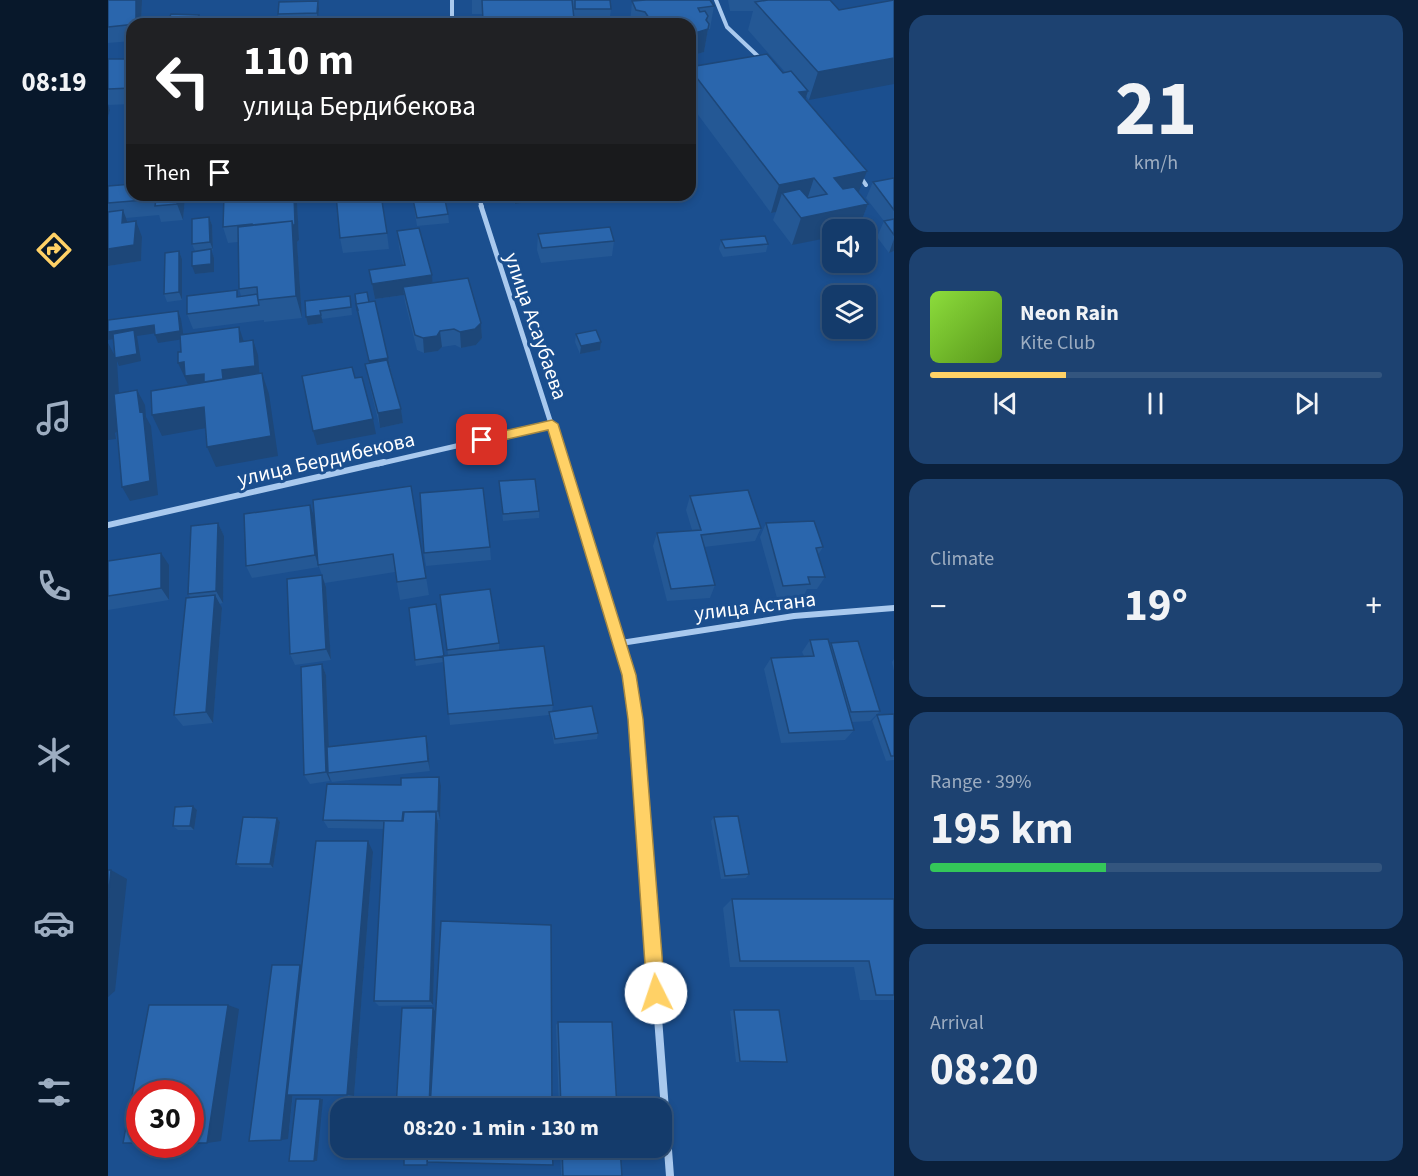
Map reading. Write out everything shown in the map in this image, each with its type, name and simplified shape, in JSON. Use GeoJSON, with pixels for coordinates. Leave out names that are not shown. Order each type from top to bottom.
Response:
{"type":"FeatureCollection","features":[{"type":"Feature","properties":{"kind":"street"},"geometry":{"type":"LineString","coordinates":[[452,0],[452,18]]}},
{"type":"Feature","properties":{"kind":"street"},"geometry":{"type":"LineString","coordinates":[[716,0],[727,27],[767,64]]}},
{"type":"Feature","properties":{"kind":"street"},"geometry":{"type":"LineString","coordinates":[[853,166],[866,185]]}},
{"type":"Feature","properties":{"kind":"street","name":"улица Асаубаева"},"geometry":{"type":"LineString","coordinates":[[480,201],[502,283],[552,424],[629,675],[635,719],[670,1176]]}},
{"type":"Feature","properties":{"kind":"street","name":"улица Бердибекова"},"geometry":{"type":"LineString","coordinates":[[108,525],[552,424]]}},
{"type":"Feature","properties":{"kind":"street","name":"улица Астана"},"geometry":{"type":"LineString","coordinates":[[621,643],[794,616],[894,608]]}},
{"type":"Feature","properties":{"kind":"building"},"geometry":{"type":"Polygon","coordinates":[[[108,0],[136,0],[136,18],[126,18],[126,25],[108,27],[108,0]]]}},
{"type":"Feature","properties":{"kind":"building"},"geometry":{"type":"Polygon","coordinates":[[[482,0],[572,0],[574,18],[483,18],[482,0]]]}},
{"type":"Feature","properties":{"kind":"building"},"geometry":{"type":"Polygon","coordinates":[[[575,0],[610,0],[611,9],[575,9],[575,0]]]}},
{"type":"Feature","properties":{"kind":"building"},"geometry":{"type":"Polygon","coordinates":[[[710,0],[714,6],[698,8],[700,12],[705,11],[709,24],[708,29],[696,33],[696,18],[649,18],[645,12],[636,10],[632,1],[710,0]]]}},
{"type":"Feature","properties":{"kind":"building"},"geometry":{"type":"Polygon","coordinates":[[[830,0],[839,10],[894,0],[894,58],[818,72],[755,2],[830,0]]]}},
{"type":"Feature","properties":{"kind":"building"},"geometry":{"type":"Polygon","coordinates":[[[318,1],[317,13],[278,14],[279,2],[318,1]]]}},
{"type":"Feature","properties":{"kind":"building"},"geometry":{"type":"Polygon","coordinates":[[[171,14],[199,15],[198,18],[169,18],[171,14]]]}},
{"type":"Feature","properties":{"kind":"building"},"geometry":{"type":"Polygon","coordinates":[[[767,54],[783,73],[791,71],[808,91],[799,92],[867,171],[834,178],[843,189],[854,187],[868,204],[801,218],[782,193],[800,189],[808,198],[827,194],[814,178],[779,185],[696,77],[696,66],[767,54]]]}},
{"type":"Feature","properties":{"kind":"building"},"geometry":{"type":"Polygon","coordinates":[[[108,59],[126,59],[126,88],[108,89],[108,59]]]}},
{"type":"Feature","properties":{"kind":"building"},"geometry":{"type":"Polygon","coordinates":[[[894,178],[894,210],[873,182],[894,178]]]}},
{"type":"Feature","properties":{"kind":"building"},"geometry":{"type":"Polygon","coordinates":[[[126,184],[126,201],[132,201],[108,203],[108,186],[126,184]]]}},
{"type":"Feature","properties":{"kind":"building"},"geometry":{"type":"Polygon","coordinates":[[[156,201],[177,201],[177,204],[155,206],[156,201]]]}},
{"type":"Feature","properties":{"kind":"building"},"geometry":{"type":"Polygon","coordinates":[[[224,201],[294,201],[295,224],[293,226],[292,221],[223,227],[224,201]]]}},
{"type":"Feature","properties":{"kind":"building"},"geometry":{"type":"Polygon","coordinates":[[[337,201],[382,201],[387,233],[340,238],[337,201]]]}},
{"type":"Feature","properties":{"kind":"building"},"geometry":{"type":"Polygon","coordinates":[[[413,201],[445,201],[448,214],[417,218],[413,201]]]}},
{"type":"Feature","properties":{"kind":"building"},"geometry":{"type":"Polygon","coordinates":[[[123,210],[122,223],[136,221],[134,245],[108,249],[108,212],[123,210]]]}},
{"type":"Feature","properties":{"kind":"building"},"geometry":{"type":"Polygon","coordinates":[[[209,217],[210,242],[192,244],[192,219],[209,217]]]}},
{"type":"Feature","properties":{"kind":"building"},"geometry":{"type":"Polygon","coordinates":[[[894,219],[894,235],[884,221],[894,219]]]}},
{"type":"Feature","properties":{"kind":"building"},"geometry":{"type":"Polygon","coordinates":[[[292,221],[296,296],[258,300],[257,287],[239,289],[238,227],[292,221]]]}},
{"type":"Feature","properties":{"kind":"building"},"geometry":{"type":"Polygon","coordinates":[[[610,227],[614,241],[542,248],[538,234],[610,227]]]}},
{"type":"Feature","properties":{"kind":"building"},"geometry":{"type":"Polygon","coordinates":[[[419,228],[432,275],[372,284],[369,270],[405,265],[397,231],[419,228]]]}},
{"type":"Feature","properties":{"kind":"building"},"geometry":{"type":"Polygon","coordinates":[[[765,236],[768,244],[725,248],[721,240],[765,236]]]}},
{"type":"Feature","properties":{"kind":"building"},"geometry":{"type":"Polygon","coordinates":[[[211,249],[211,264],[192,266],[192,252],[211,249]]]}},
{"type":"Feature","properties":{"kind":"building"},"geometry":{"type":"Polygon","coordinates":[[[179,251],[179,292],[164,294],[165,253],[179,251]]]}},
{"type":"Feature","properties":{"kind":"building"},"geometry":{"type":"Polygon","coordinates":[[[468,278],[481,323],[475,329],[460,332],[454,329],[440,331],[437,336],[423,338],[415,335],[403,287],[468,278]]]}},
{"type":"Feature","properties":{"kind":"building"},"geometry":{"type":"Polygon","coordinates":[[[237,290],[237,297],[257,294],[259,305],[187,314],[187,296],[237,290]]]}},
{"type":"Feature","properties":{"kind":"building"},"geometry":{"type":"Polygon","coordinates":[[[367,292],[369,302],[356,304],[355,294],[367,292]]]}},
{"type":"Feature","properties":{"kind":"building"},"geometry":{"type":"Polygon","coordinates":[[[350,296],[351,307],[320,311],[321,315],[306,317],[305,301],[350,296]]]}},
{"type":"Feature","properties":{"kind":"building"},"geometry":{"type":"Polygon","coordinates":[[[375,301],[388,358],[369,361],[356,304],[375,301]]]}},
{"type":"Feature","properties":{"kind":"building"},"geometry":{"type":"Polygon","coordinates":[[[178,311],[180,331],[155,335],[154,325],[108,332],[108,320],[178,311]]]}},
{"type":"Feature","properties":{"kind":"building"},"geometry":{"type":"Polygon","coordinates":[[[239,327],[240,342],[253,340],[255,366],[222,370],[223,379],[204,382],[204,374],[185,376],[184,362],[178,363],[178,352],[181,352],[180,335],[239,327]]]}},
{"type":"Feature","properties":{"kind":"building"},"geometry":{"type":"Polygon","coordinates":[[[134,330],[137,354],[115,358],[113,334],[134,330]]]}},
{"type":"Feature","properties":{"kind":"building"},"geometry":{"type":"Polygon","coordinates":[[[596,330],[601,342],[581,346],[576,334],[596,330]]]}},
{"type":"Feature","properties":{"kind":"building"},"geometry":{"type":"Polygon","coordinates":[[[387,360],[401,409],[378,413],[365,364],[387,360]]]}},
{"type":"Feature","properties":{"kind":"building"},"geometry":{"type":"Polygon","coordinates":[[[352,367],[355,378],[362,377],[373,419],[313,431],[302,376],[352,367]]]}},
{"type":"Feature","properties":{"kind":"building"},"geometry":{"type":"Polygon","coordinates":[[[262,373],[271,436],[207,447],[204,407],[152,415],[151,391],[262,373]]]}},
{"type":"Feature","properties":{"kind":"building"},"geometry":{"type":"Polygon","coordinates":[[[137,390],[140,412],[143,411],[150,481],[122,487],[114,394],[137,390]]]}},
{"type":"Feature","properties":{"kind":"building"},"geometry":{"type":"Polygon","coordinates":[[[535,479],[539,511],[503,514],[499,481],[535,479]]]}},
{"type":"Feature","properties":{"kind":"building"},"geometry":{"type":"Polygon","coordinates":[[[411,486],[426,578],[397,582],[393,554],[318,565],[313,500],[411,486]]]}},
{"type":"Feature","properties":{"kind":"building"},"geometry":{"type":"Polygon","coordinates":[[[483,488],[490,547],[424,553],[420,493],[483,488]]]}},
{"type":"Feature","properties":{"kind":"building"},"geometry":{"type":"Polygon","coordinates":[[[748,490],[761,528],[701,535],[715,585],[671,589],[657,533],[701,530],[690,496],[748,490]]]}},
{"type":"Feature","properties":{"kind":"building"},"geometry":{"type":"Polygon","coordinates":[[[310,505],[315,555],[246,566],[244,514],[310,505]]]}},
{"type":"Feature","properties":{"kind":"building"},"geometry":{"type":"Polygon","coordinates":[[[814,521],[823,547],[816,548],[825,577],[808,577],[810,584],[783,586],[766,523],[814,521]]]}},
{"type":"Feature","properties":{"kind":"building"},"geometry":{"type":"Polygon","coordinates":[[[218,523],[216,591],[188,594],[191,526],[218,523]]]}},
{"type":"Feature","properties":{"kind":"building"},"geometry":{"type":"Polygon","coordinates":[[[161,553],[161,588],[108,596],[108,561],[161,553]]]}},
{"type":"Feature","properties":{"kind":"building"},"geometry":{"type":"Polygon","coordinates":[[[322,575],[326,649],[290,654],[287,579],[322,575]]]}},
{"type":"Feature","properties":{"kind":"building"},"geometry":{"type":"Polygon","coordinates":[[[490,589],[499,643],[447,650],[440,595],[490,589]]]}},
{"type":"Feature","properties":{"kind":"building"},"geometry":{"type":"Polygon","coordinates":[[[215,595],[206,712],[174,715],[186,598],[215,595]]]}},
{"type":"Feature","properties":{"kind":"building"},"geometry":{"type":"Polygon","coordinates":[[[436,604],[444,656],[415,660],[409,608],[436,604]]]}},
{"type":"Feature","properties":{"kind":"building"},"geometry":{"type":"Polygon","coordinates":[[[828,639],[854,730],[789,733],[771,658],[814,656],[810,640],[828,639]]]}},
{"type":"Feature","properties":{"kind":"building"},"geometry":{"type":"Polygon","coordinates":[[[858,641],[880,711],[851,712],[831,643],[858,641]]]}},
{"type":"Feature","properties":{"kind":"building"},"geometry":{"type":"Polygon","coordinates":[[[544,646],[553,705],[448,714],[443,656],[544,646]]]}},
{"type":"Feature","properties":{"kind":"building"},"geometry":{"type":"Polygon","coordinates":[[[322,664],[326,772],[304,775],[301,667],[322,664]]]}},
{"type":"Feature","properties":{"kind":"building"},"geometry":{"type":"Polygon","coordinates":[[[592,706],[598,733],[555,739],[549,712],[592,706]]]}},
{"type":"Feature","properties":{"kind":"building"},"geometry":{"type":"Polygon","coordinates":[[[894,714],[894,756],[891,756],[877,715],[894,714]]]}},
{"type":"Feature","properties":{"kind":"building"},"geometry":{"type":"Polygon","coordinates":[[[426,736],[428,761],[328,773],[327,747],[426,736]]]}},
{"type":"Feature","properties":{"kind":"building"},"geometry":{"type":"Polygon","coordinates":[[[439,777],[438,811],[403,812],[402,821],[323,820],[327,784],[401,785],[401,778],[439,777]]]}},
{"type":"Feature","properties":{"kind":"building"},"geometry":{"type":"Polygon","coordinates":[[[193,806],[190,826],[173,826],[175,807],[193,806]]]}},
{"type":"Feature","properties":{"kind":"building"},"geometry":{"type":"Polygon","coordinates":[[[404,812],[436,812],[430,1001],[374,1001],[384,821],[403,821],[404,812]]]}},
{"type":"Feature","properties":{"kind":"building"},"geometry":{"type":"Polygon","coordinates":[[[738,816],[749,874],[725,876],[714,817],[738,816]]]}},
{"type":"Feature","properties":{"kind":"building"},"geometry":{"type":"Polygon","coordinates":[[[243,817],[277,818],[270,864],[236,864],[243,817]]]}},
{"type":"Feature","properties":{"kind":"building"},"geometry":{"type":"Polygon","coordinates":[[[316,841],[368,841],[347,1095],[287,1095],[316,841]]]}},
{"type":"Feature","properties":{"kind":"building"},"geometry":{"type":"Polygon","coordinates":[[[108,870],[111,870],[108,900],[108,870]]]}},
{"type":"Feature","properties":{"kind":"building"},"geometry":{"type":"Polygon","coordinates":[[[732,899],[894,899],[894,995],[876,995],[869,961],[740,961],[732,899]]]}},
{"type":"Feature","properties":{"kind":"building"},"geometry":{"type":"Polygon","coordinates":[[[441,921],[551,925],[552,1098],[431,1098],[441,921]]]}},
{"type":"Feature","properties":{"kind":"building"},"geometry":{"type":"Polygon","coordinates":[[[272,965],[300,965],[281,1140],[249,1141],[272,965]]]}},
{"type":"Feature","properties":{"kind":"building"},"geometry":{"type":"Polygon","coordinates":[[[149,1005],[228,1005],[207,1143],[204,1143],[204,1080],[135,1080],[149,1005]]]}},
{"type":"Feature","properties":{"kind":"building"},"geometry":{"type":"Polygon","coordinates":[[[402,1008],[433,1008],[429,1098],[397,1098],[402,1008]]]}},
{"type":"Feature","properties":{"kind":"building"},"geometry":{"type":"Polygon","coordinates":[[[734,1010],[779,1010],[787,1062],[740,1061],[734,1010]]]}},
{"type":"Feature","properties":{"kind":"building"},"geometry":{"type":"Polygon","coordinates":[[[558,1022],[612,1022],[616,1098],[561,1098],[558,1022]]]}},
{"type":"Feature","properties":{"kind":"building"},"geometry":{"type":"Polygon","coordinates":[[[296,1099],[320,1099],[314,1161],[289,1161],[296,1099]]]}},
{"type":"Feature","properties":{"kind":"building"},"geometry":{"type":"Polygon","coordinates":[[[126,1127],[126,1143],[123,1143],[126,1127]]]}},
{"type":"Feature","properties":{"kind":"building"},"geometry":{"type":"Polygon","coordinates":[[[404,1158],[427,1158],[427,1165],[404,1165],[404,1158]]]}},
{"type":"Feature","properties":{"kind":"building"},"geometry":{"type":"Polygon","coordinates":[[[427,1158],[553,1158],[553,1165],[427,1162],[427,1158]]]}},
{"type":"Feature","properties":{"kind":"building"},"geometry":{"type":"Polygon","coordinates":[[[562,1158],[621,1158],[622,1176],[563,1176],[562,1158]]]}},
{"type":"Feature","properties":{"kind":"route"},"geometry":{"type":"LineString","coordinates":[[482,440],[552,424],[621,643],[629,675],[635,719],[656,993]]}}]}
